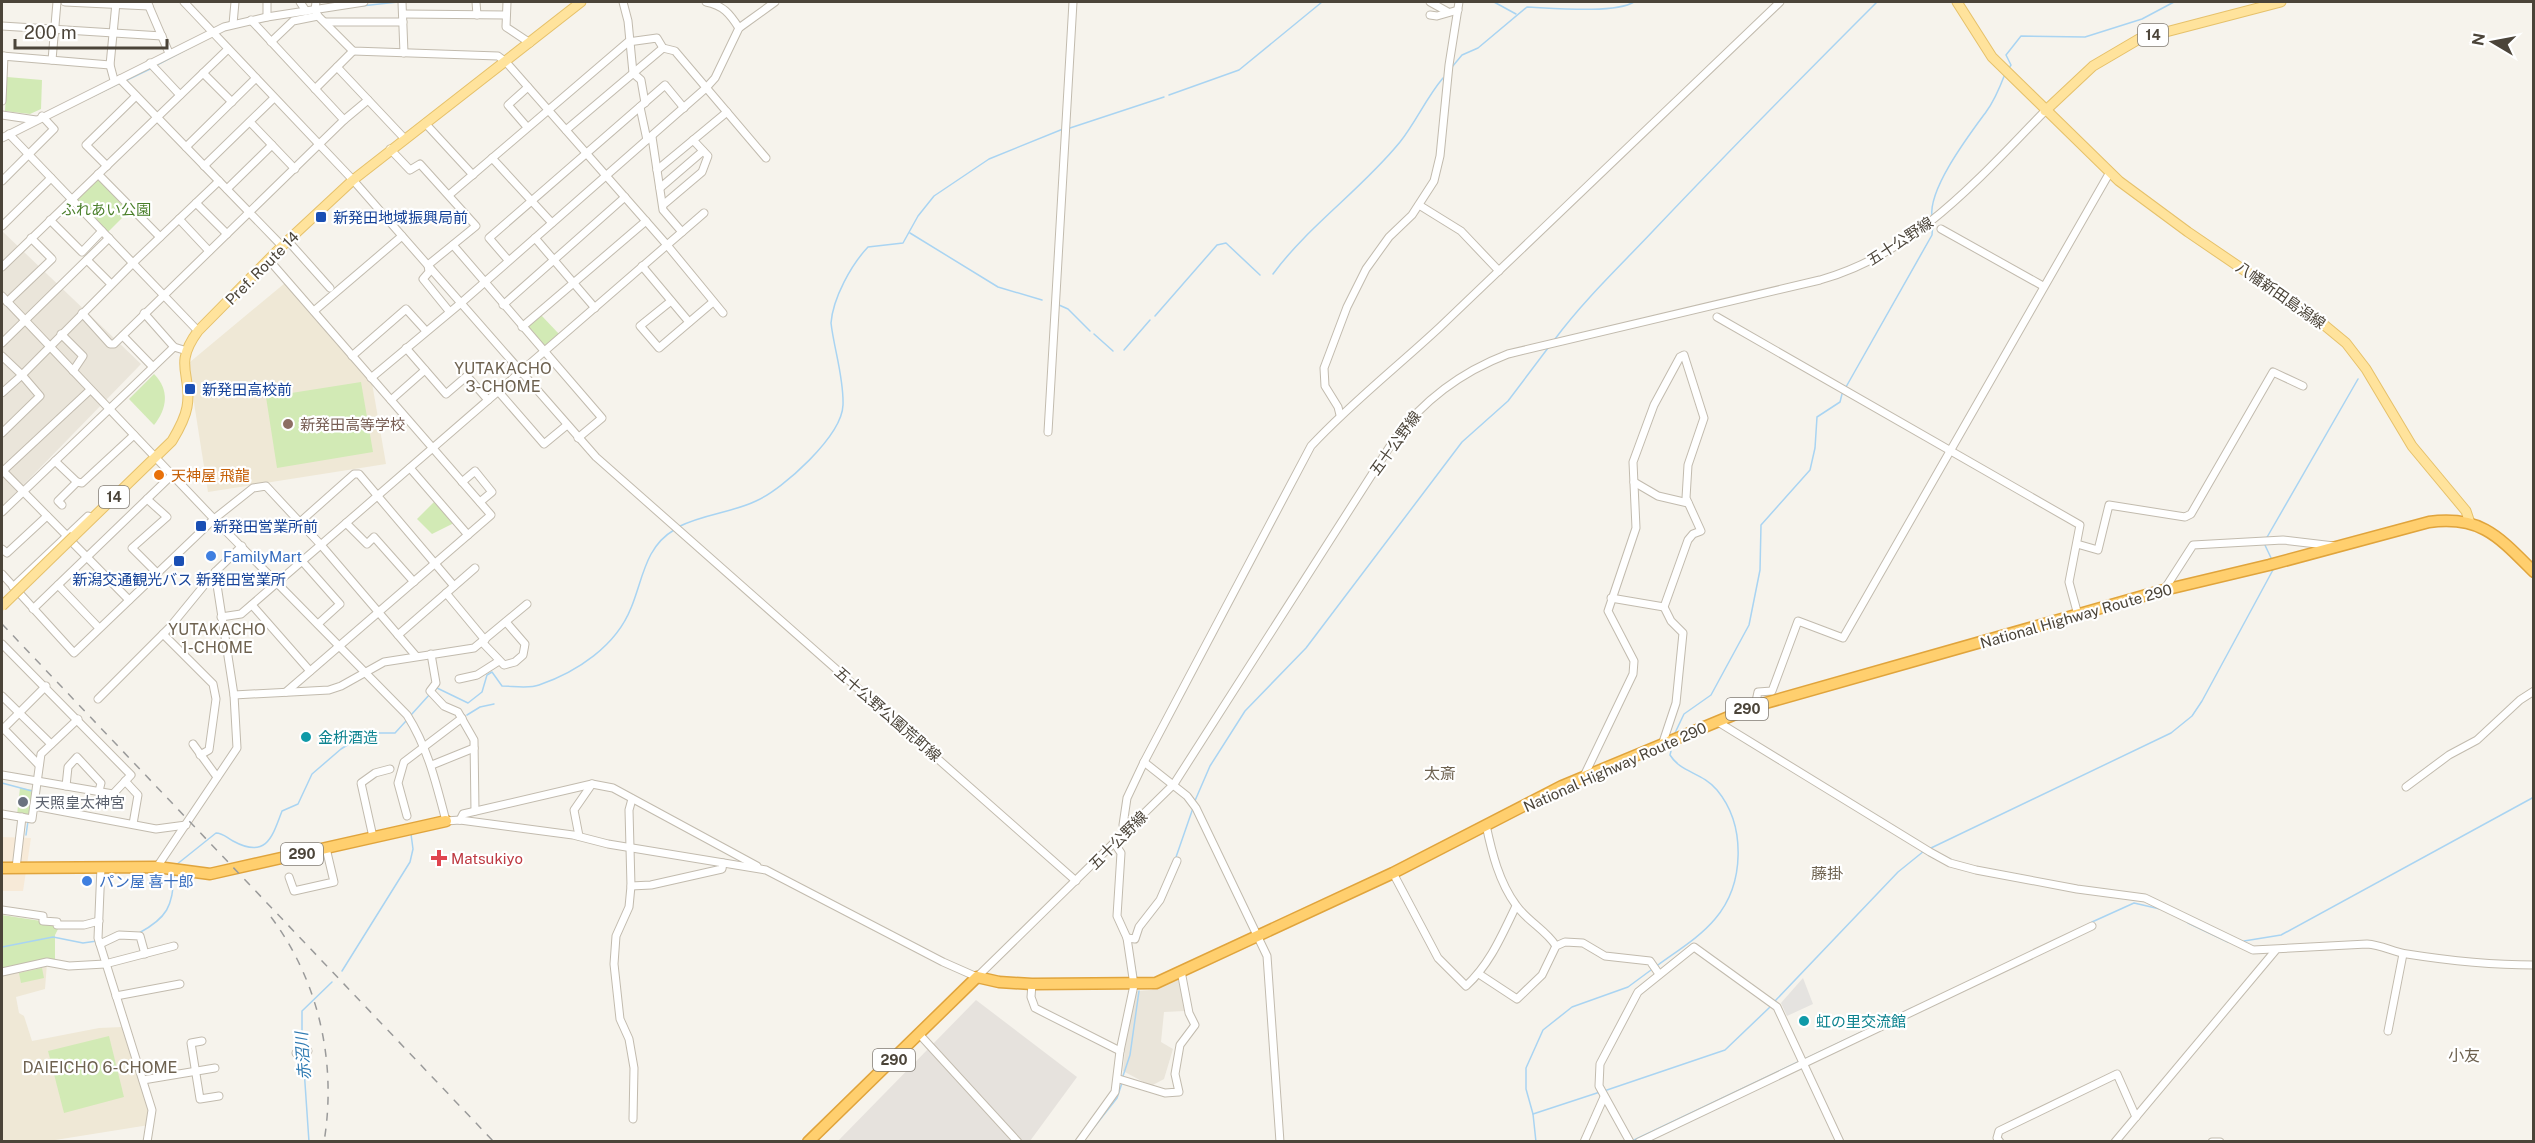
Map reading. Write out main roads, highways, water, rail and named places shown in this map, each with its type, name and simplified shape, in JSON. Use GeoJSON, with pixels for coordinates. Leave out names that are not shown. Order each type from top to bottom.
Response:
{"type":"FeatureCollection","features":[{"type":"Feature","properties":{"kind":"highway","name":"National Highway Route 290"},"geometry":{"type":"LineString","coordinates":[[808,1142],[977,977],[999,982],[1032,984],[1134,985],[1156,983],[1393,873],[1583,778],[1755,706],[2164,590],[2429,522],[2452,520],[2484,527],[2502,540],[2534,572]]}},
{"type":"Feature","properties":{"kind":"highway","name":"290"},"geometry":{"type":"LineString","coordinates":[[2,868],[157,867],[210,874],[446,821]]}},
{"type":"Feature","properties":{"kind":"main road"},"geometry":{"type":"LineString","coordinates":[[1957,2],[1992,57],[2045,111]]}},
{"type":"Feature","properties":{"kind":"main road","name":"14"},"geometry":{"type":"LineString","coordinates":[[2045,111],[2093,66],[2139,39],[2282,2]]}},
{"type":"Feature","properties":{"kind":"main road","name":"Pref. Route 14"},"geometry":{"type":"LineString","coordinates":[[2,606],[172,441],[187,408],[184,372],[187,351],[198,331],[353,180],[404,138],[578,5]]}},
{"type":"Feature","properties":{"kind":"main road","name":"八幡新田島潟線"},"geometry":{"type":"LineString","coordinates":[[2045,111],[2109,172],[2188,232],[2308,314],[2346,343],[2366,369],[2412,446],[2466,511],[2470,523]]}},
{"type":"Feature","properties":{"kind":"waterway"},"geometry":{"type":"LineString","coordinates":[[361,6],[398,2]]}},
{"type":"Feature","properties":{"kind":"waterway"},"geometry":{"type":"LineString","coordinates":[[1169,95],[1239,70],[1322,2]]}},
{"type":"Feature","properties":{"kind":"waterway"},"geometry":{"type":"LineString","coordinates":[[1494,2],[1516,14]]}},
{"type":"Feature","properties":{"kind":"waterway"},"geometry":{"type":"LineString","coordinates":[[1452,67],[1462,55],[1478,48],[1527,7],[1598,9],[1625,6],[1634,2]]}},
{"type":"Feature","properties":{"kind":"waterway"},"geometry":{"type":"LineString","coordinates":[[1555,339],[1615,270],[1877,2]]}},
{"type":"Feature","properties":{"kind":"waterway"},"geometry":{"type":"LineString","coordinates":[[2009,68],[2011,65],[2006,55],[2021,36],[2085,37],[2142,19],[2174,2]]}},
{"type":"Feature","properties":{"kind":"waterway"},"geometry":{"type":"LineString","coordinates":[[157,65],[208,38]]}},
{"type":"Feature","properties":{"kind":"waterway"},"geometry":{"type":"LineString","coordinates":[[125,81],[150,69]]}},
{"type":"Feature","properties":{"kind":"waterway"},"geometry":{"type":"LineString","coordinates":[[1932,217],[1932,205],[1943,178],[1960,148],[1992,103],[2005,74]]}},
{"type":"Feature","properties":{"kind":"waterway"},"geometry":{"type":"LineString","coordinates":[[1273,274],[1303,239],[1369,176],[1400,142],[1443,78]]}},
{"type":"Feature","properties":{"kind":"waterway"},"geometry":{"type":"LineString","coordinates":[[87,99],[120,83]]}},
{"type":"Feature","properties":{"kind":"waterway"},"geometry":{"type":"LineString","coordinates":[[1070,128],[1164,97]]}},
{"type":"Feature","properties":{"kind":"waterway"},"geometry":{"type":"LineString","coordinates":[[678,527],[746,505],[767,495],[795,474],[833,431],[840,418],[843,405],[842,384],[831,323],[832,313],[844,282],[868,247],[903,243],[918,216],[934,196],[989,159],[1063,129]]}},
{"type":"Feature","properties":{"kind":"waterway"},"geometry":{"type":"LineString","coordinates":[[1846,387],[1932,235],[1933,222]]}},
{"type":"Feature","properties":{"kind":"waterway"},"geometry":{"type":"LineString","coordinates":[[910,233],[998,287],[1042,300]]}},
{"type":"Feature","properties":{"kind":"waterway"},"geometry":{"type":"LineString","coordinates":[[1155,316],[1217,245],[1226,243],[1260,275]]}},
{"type":"Feature","properties":{"kind":"waterway"},"geometry":{"type":"LineString","coordinates":[[1059,305],[1068,309],[1090,331]]}},
{"type":"Feature","properties":{"kind":"waterway"},"geometry":{"type":"LineString","coordinates":[[1124,350],[1150,320]]}},
{"type":"Feature","properties":{"kind":"waterway"},"geometry":{"type":"LineString","coordinates":[[1094,334],[1113,351]]}},
{"type":"Feature","properties":{"kind":"waterway"},"geometry":{"type":"LineString","coordinates":[[1194,803],[1210,766],[1245,711],[1306,648],[1462,442],[1508,401],[1548,348]]}},
{"type":"Feature","properties":{"kind":"waterway"},"geometry":{"type":"LineString","coordinates":[[2266,539],[2358,379]]}},
{"type":"Feature","properties":{"kind":"waterway"},"geometry":{"type":"LineString","coordinates":[[1674,735],[1684,714],[1711,695],[1749,625],[1760,570],[1761,525],[1810,470],[1815,448],[1817,417],[1840,402],[1842,394]]}},
{"type":"Feature","properties":{"kind":"waterway"},"geometry":{"type":"LineString","coordinates":[[437,688],[468,703],[482,692],[487,675],[492,672],[502,686],[531,687],[553,680],[581,665],[594,656],[616,634],[631,608],[651,555],[664,537],[674,530]]}},
{"type":"Feature","properties":{"kind":"waterway"},"geometry":{"type":"LineString","coordinates":[[2264,543],[2272,560]]}},
{"type":"Feature","properties":{"kind":"waterway"},"geometry":{"type":"LineString","coordinates":[[1931,848],[2171,733],[2192,716],[2274,568]]}},
{"type":"Feature","properties":{"kind":"waterway"},"geometry":{"type":"LineString","coordinates":[[411,715],[430,694]]}},
{"type":"Feature","properties":{"kind":"waterway","name":"赤沼川"},"geometry":{"type":"LineString","coordinates":[[467,715],[480,707],[494,704]]}},
{"type":"Feature","properties":{"kind":"waterway"},"geometry":{"type":"LineString","coordinates":[[176,865],[216,833],[244,846],[260,847],[271,837],[282,811],[298,804],[312,774],[341,749],[366,733],[395,733],[406,721]]}},
{"type":"Feature","properties":{"kind":"waterway"},"geometry":{"type":"LineString","coordinates":[[1658,965],[1695,938],[1715,919],[1732,889],[1738,854],[1733,820],[1717,790],[1705,779],[1680,766],[1670,755],[1671,751]]}},
{"type":"Feature","properties":{"kind":"waterway"},"geometry":{"type":"LineString","coordinates":[[2,783],[32,791]]}},
{"type":"Feature","properties":{"kind":"waterway"},"geometry":{"type":"LineString","coordinates":[[2244,941],[2281,935],[2534,797]]}},
{"type":"Feature","properties":{"kind":"waterway"},"geometry":{"type":"LineString","coordinates":[[1175,860],[1193,808]]}},
{"type":"Feature","properties":{"kind":"waterway"},"geometry":{"type":"LineString","coordinates":[[26,835],[28,821]]}},
{"type":"Feature","properties":{"kind":"waterway","name":"赤沼川"},"geometry":{"type":"LineString","coordinates":[[342,971],[410,862],[413,849],[411,834]]}},
{"type":"Feature","properties":{"kind":"waterway"},"geometry":{"type":"LineString","coordinates":[[1775,1001],[1898,872],[1924,851]]}},
{"type":"Feature","properties":{"kind":"waterway"},"geometry":{"type":"LineString","coordinates":[[139,933],[156,922],[167,910],[172,895],[174,875]]}},
{"type":"Feature","properties":{"kind":"waterway"},"geometry":{"type":"LineString","coordinates":[[2092,922],[2134,903],[2160,909]]}},
{"type":"Feature","properties":{"kind":"waterway"},"geometry":{"type":"LineString","coordinates":[[2188,923],[2228,942]]}},
{"type":"Feature","properties":{"kind":"waterway"},"geometry":{"type":"LineString","coordinates":[[2,947],[53,937],[83,943],[97,941]]}},
{"type":"Feature","properties":{"kind":"waterway"},"geometry":{"type":"LineString","coordinates":[[1134,964],[1137,979]]}},
{"type":"Feature","properties":{"kind":"waterway"},"geometry":{"type":"LineString","coordinates":[[1536,1142],[1533,1114],[1526,1089],[1526,1068],[1543,1030],[1572,1007],[1628,987],[1651,970]]}},
{"type":"Feature","properties":{"kind":"waterway","name":"赤沼川"},"geometry":{"type":"LineString","coordinates":[[302,1049],[302,1011],[332,982]]}},
{"type":"Feature","properties":{"kind":"waterway"},"geometry":{"type":"LineString","coordinates":[[1123,1076],[1130,1055],[1139,991]]}},
{"type":"Feature","properties":{"kind":"waterway"},"geometry":{"type":"LineString","coordinates":[[1604,1091],[1725,1050],[1770,1007]]}},
{"type":"Feature","properties":{"kind":"waterway"},"geometry":{"type":"LineString","coordinates":[[1805,1059],[1912,1008]]}},
{"type":"Feature","properties":{"kind":"waterway","name":"赤沼川"},"geometry":{"type":"LineString","coordinates":[[303,1054],[309,1142]]}},
{"type":"Feature","properties":{"kind":"waterway"},"geometry":{"type":"LineString","coordinates":[[1632,1141],[1798,1062]]}},
{"type":"Feature","properties":{"kind":"waterway"},"geometry":{"type":"LineString","coordinates":[[1091,1131],[1117,1098],[1122,1083]]}},
{"type":"Feature","properties":{"kind":"waterway"},"geometry":{"type":"LineString","coordinates":[[1533,1114],[1600,1092]]}},
{"type":"Feature","properties":{"kind":"railway"},"geometry":{"type":"LineString","coordinates":[[2,624],[494,1142]]}},
{"type":"Feature","properties":{"kind":"railway"},"geometry":{"type":"LineString","coordinates":[[271,917],[288,942],[301,968],[320,1024],[326,1053],[328,1083],[324,1142]]}},
{"type":"Feature","properties":{"kind":"place","name":"新発田地域振興局前"},"geometry":{"type":"Point","coordinates":[321,217]}},
{"type":"Feature","properties":{"kind":"place","name":"新発田高校前"},"geometry":{"type":"Point","coordinates":[190,389]}},
{"type":"Feature","properties":{"kind":"place","name":"新発田高等学校"},"geometry":{"type":"Point","coordinates":[288,424]}},
{"type":"Feature","properties":{"kind":"place","name":"天神屋 飛龍"},"geometry":{"type":"Point","coordinates":[159,475]}},
{"type":"Feature","properties":{"kind":"place","name":"新発田営業所前"},"geometry":{"type":"Point","coordinates":[201,526]}},
{"type":"Feature","properties":{"kind":"place","name":"FamilyMart"},"geometry":{"type":"Point","coordinates":[211,556]}},
{"type":"Feature","properties":{"kind":"place","name":"新潟交通観光バス 新発田営業所"},"geometry":{"type":"Point","coordinates":[179,561]}},
{"type":"Feature","properties":{"kind":"place","name":"金枡酒造"},"geometry":{"type":"Point","coordinates":[306,737]}},
{"type":"Feature","properties":{"kind":"place","name":"天照皇太神宮"},"geometry":{"type":"Point","coordinates":[23,802]}},
{"type":"Feature","properties":{"kind":"place","name":"Matsukiyo"},"geometry":{"type":"Point","coordinates":[439,858]}},
{"type":"Feature","properties":{"kind":"place","name":"パン屋 喜十郎"},"geometry":{"type":"Point","coordinates":[87,881]}},
{"type":"Feature","properties":{"kind":"place","name":"虹の里交流館"},"geometry":{"type":"Point","coordinates":[1804,1021]}},
{"type":"Feature","properties":{"kind":"district","name":"YUTAKACHO 3-CHOME"},"geometry":{"type":"Point","coordinates":[503,377]}},
{"type":"Feature","properties":{"kind":"district","name":"YUTAKACHO 1-CHOME"},"geometry":{"type":"Point","coordinates":[217,638]}},
{"type":"Feature","properties":{"kind":"district","name":"太斎"},"geometry":{"type":"Point","coordinates":[1440,773]}},
{"type":"Feature","properties":{"kind":"district","name":"藤掛"},"geometry":{"type":"Point","coordinates":[1827,873]}},
{"type":"Feature","properties":{"kind":"district","name":"小友"},"geometry":{"type":"Point","coordinates":[2464,1055]}},
{"type":"Feature","properties":{"kind":"district","name":"DAIEICHO 6-CHOME"},"geometry":{"type":"Point","coordinates":[100,1067]}},
{"type":"Feature","properties":{"kind":"park label","name":"ふれあい公園"},"geometry":{"type":"Point","coordinates":[106,209]}}]}
